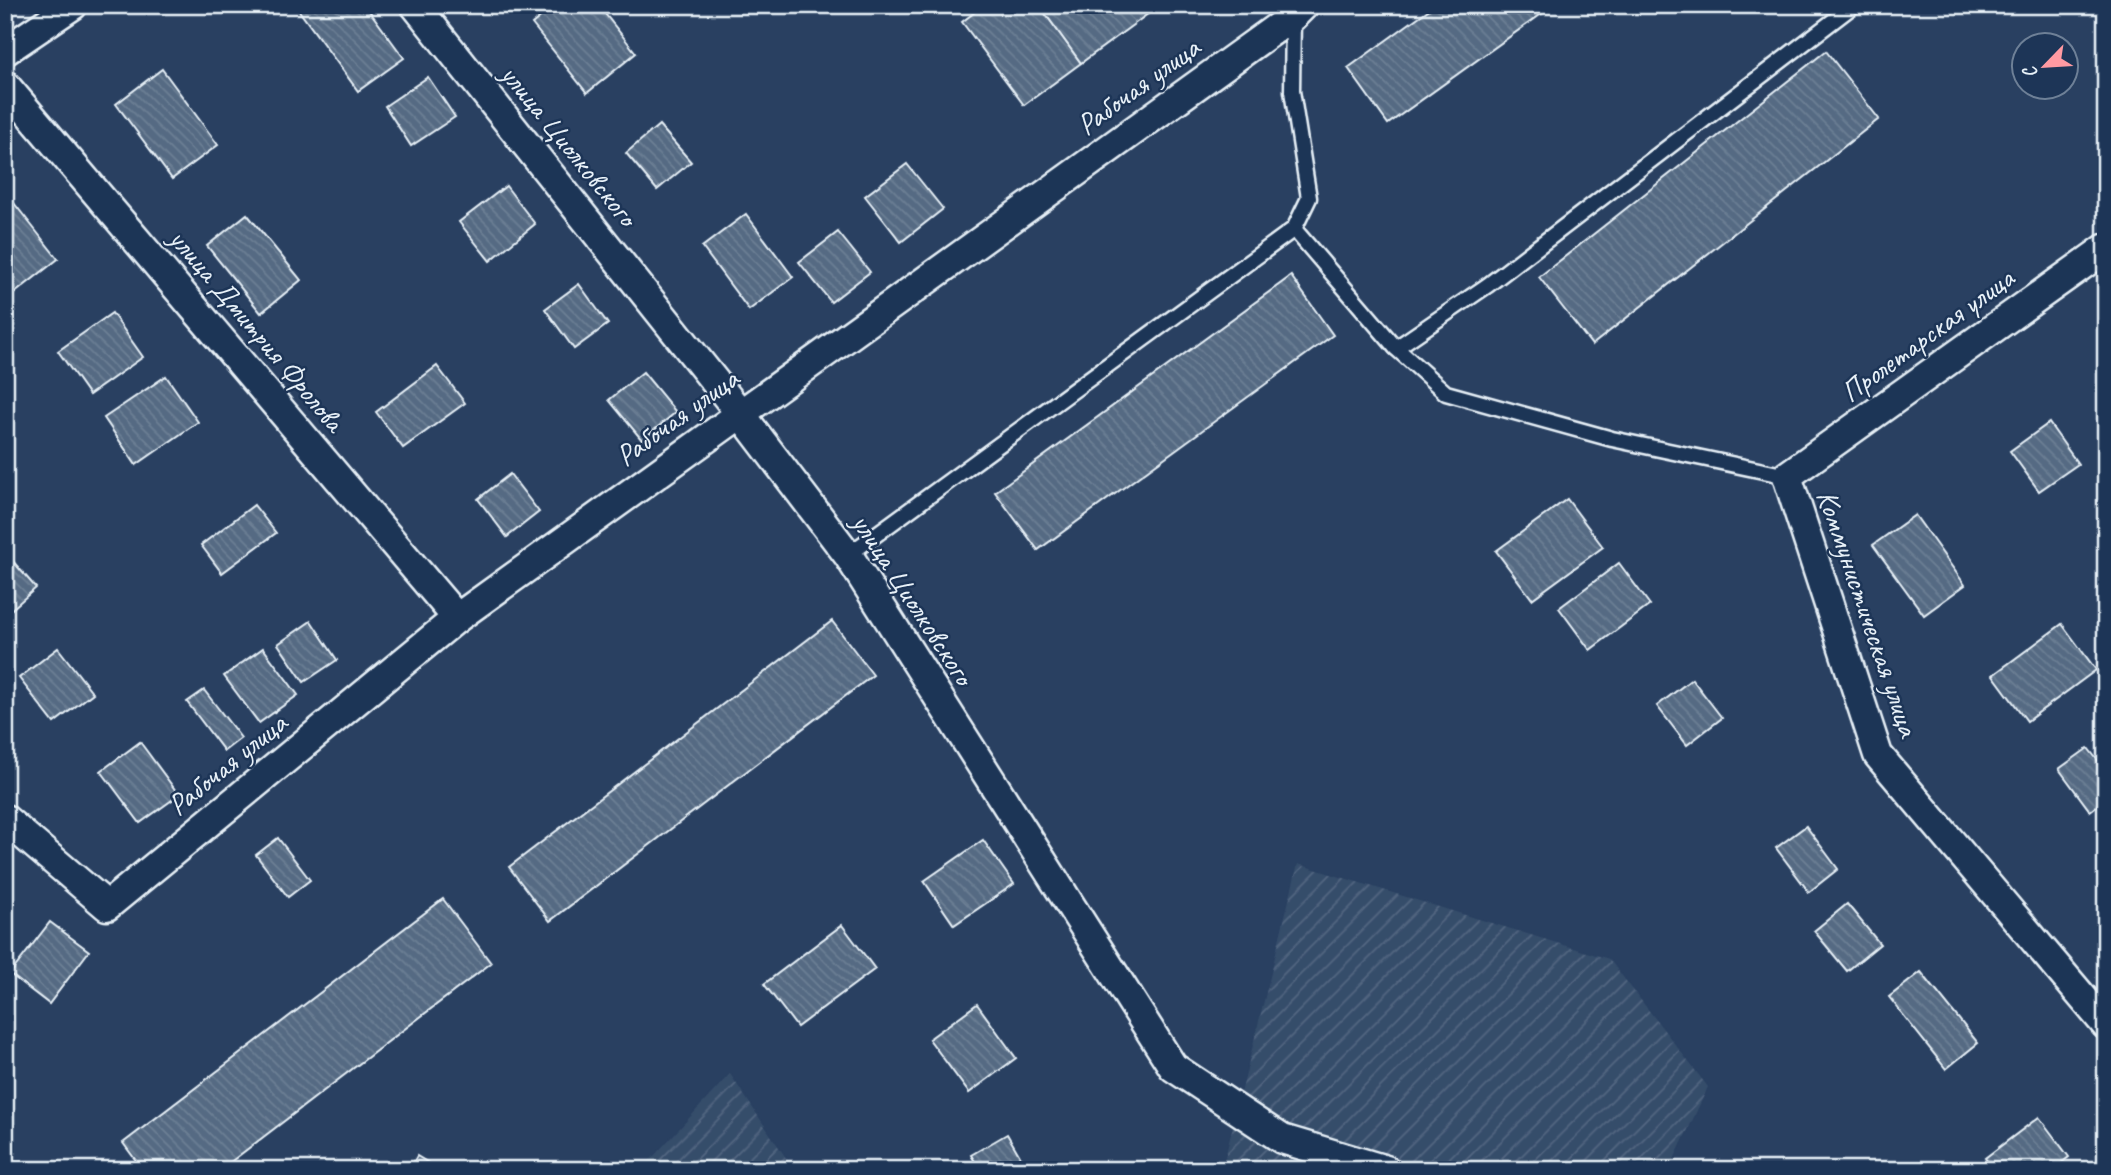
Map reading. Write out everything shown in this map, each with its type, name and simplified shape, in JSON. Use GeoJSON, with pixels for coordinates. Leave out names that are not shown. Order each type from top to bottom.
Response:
{"type":"FeatureCollection","features":[{"type":"Feature","properties":{"kind":"street"},"geometry":{"type":"LineString","coordinates":[[5,51],[73,5]]}},
{"type":"Feature","properties":{"kind":"street","name":"улица Циолковского"},"geometry":{"type":"LineString","coordinates":[[415,5],[740,413],[848,555],[1173,1067],[1282,1139],[1386,1170]]}},
{"type":"Feature","properties":{"kind":"street","name":"Рабочая улица"},"geometry":{"type":"LineString","coordinates":[[5,819],[107,906],[457,618],[1298,10]]}},
{"type":"Feature","properties":{"kind":"street","name":"улица Дмитрия Фролова"},"geometry":{"type":"LineString","coordinates":[[5,85],[457,618]]}},
{"type":"Feature","properties":{"kind":"street","name":"Пролетарская улица"},"geometry":{"type":"LineString","coordinates":[[1787,476],[2106,248]]}},
{"type":"Feature","properties":{"kind":"street","name":"Коммунистическая улица"},"geometry":{"type":"LineString","coordinates":[[1787,476],[1878,755],[2106,1025]]}},
{"type":"Feature","properties":{"kind":"lane"},"geometry":{"type":"LineString","coordinates":[[1396,348],[1488,285],[1854,5]]}},
{"type":"Feature","properties":{"kind":"lane"},"geometry":{"type":"LineString","coordinates":[[848,555],[1294,229],[1309,198],[1292,91],[1298,10]]}},
{"type":"Feature","properties":{"kind":"lane"},"geometry":{"type":"LineString","coordinates":[[1294,229],[1396,348],[1446,393],[1612,439],[1787,476]]}},
{"type":"Feature","properties":{"kind":"shaded area"},"geometry":{"type":"Polygon","coordinates":[[[1298,864],[1609,959],[1708,1087],[1669,1170],[1222,1170],[1298,864]]]}},
{"type":"Feature","properties":{"kind":"shaded area"},"geometry":{"type":"Polygon","coordinates":[[[730,1074],[794,1170],[641,1170],[730,1074]]]}},
{"type":"Feature","properties":{"kind":"building"},"geometry":{"type":"Polygon","coordinates":[[[301,5],[365,5],[404,58],[358,91],[297,8],[301,5]]]}},
{"type":"Feature","properties":{"kind":"building"},"geometry":{"type":"Polygon","coordinates":[[[555,5],[598,5],[636,53],[587,93],[532,24],[555,5]]]}},
{"type":"Feature","properties":{"kind":"building"},"geometry":{"type":"Polygon","coordinates":[[[984,5],[1039,5],[1081,63],[1024,105],[962,22],[984,5]]]}},
{"type":"Feature","properties":{"kind":"building"},"geometry":{"type":"Polygon","coordinates":[[[1039,5],[1160,5],[1081,63],[1039,5]]]}},
{"type":"Feature","properties":{"kind":"building"},"geometry":{"type":"Polygon","coordinates":[[[1435,5],[1554,5],[1388,124],[1348,68],[1435,5]]]}},
{"type":"Feature","properties":{"kind":"building"},"geometry":{"type":"Polygon","coordinates":[[[1826,51],[1879,119],[1592,345],[1539,277],[1826,51]]]}},
{"type":"Feature","properties":{"kind":"building"},"geometry":{"type":"Polygon","coordinates":[[[162,69],[218,145],[172,179],[116,104],[162,69]]]}},
{"type":"Feature","properties":{"kind":"building"},"geometry":{"type":"Polygon","coordinates":[[[428,77],[455,117],[411,146],[385,106],[428,77]]]}},
{"type":"Feature","properties":{"kind":"building"},"geometry":{"type":"Polygon","coordinates":[[[659,125],[691,162],[657,190],[626,153],[659,125]]]}},
{"type":"Feature","properties":{"kind":"building"},"geometry":{"type":"Polygon","coordinates":[[[907,164],[943,209],[901,242],[865,196],[907,164]]]}},
{"type":"Feature","properties":{"kind":"building"},"geometry":{"type":"Polygon","coordinates":[[[506,186],[535,224],[490,261],[459,222],[506,186]]]}},
{"type":"Feature","properties":{"kind":"building"},"geometry":{"type":"Polygon","coordinates":[[[10,198],[58,259],[11,296],[5,288],[5,202],[10,198]]]}},
{"type":"Feature","properties":{"kind":"building"},"geometry":{"type":"Polygon","coordinates":[[[247,214],[301,280],[261,313],[207,246],[247,214]]]}},
{"type":"Feature","properties":{"kind":"building"},"geometry":{"type":"Polygon","coordinates":[[[746,214],[793,277],[749,310],[702,247],[746,214]]]}},
{"type":"Feature","properties":{"kind":"building"},"geometry":{"type":"Polygon","coordinates":[[[838,232],[870,272],[831,302],[799,262],[838,232]]]}},
{"type":"Feature","properties":{"kind":"building"},"geometry":{"type":"Polygon","coordinates":[[[1291,276],[1333,335],[1038,550],[995,492],[1291,276]]]}},
{"type":"Feature","properties":{"kind":"building"},"geometry":{"type":"Polygon","coordinates":[[[579,284],[608,324],[574,349],[545,309],[579,284]]]}},
{"type":"Feature","properties":{"kind":"building"},"geometry":{"type":"Polygon","coordinates":[[[112,313],[143,357],[89,395],[58,351],[112,313]]]}},
{"type":"Feature","properties":{"kind":"building"},"geometry":{"type":"Polygon","coordinates":[[[437,366],[465,403],[403,448],[376,412],[437,366]]]}},
{"type":"Feature","properties":{"kind":"building"},"geometry":{"type":"Polygon","coordinates":[[[643,372],[676,412],[642,440],[609,400],[643,372]]]}},
{"type":"Feature","properties":{"kind":"building"},"geometry":{"type":"Polygon","coordinates":[[[166,376],[198,422],[136,465],[104,418],[166,376]]]}},
{"type":"Feature","properties":{"kind":"building"},"geometry":{"type":"Polygon","coordinates":[[[2049,423],[2078,464],[2039,491],[2010,451],[2049,423]]]}},
{"type":"Feature","properties":{"kind":"building"},"geometry":{"type":"Polygon","coordinates":[[[510,474],[539,512],[507,537],[478,499],[510,474]]]}},
{"type":"Feature","properties":{"kind":"building"},"geometry":{"type":"Polygon","coordinates":[[[1567,499],[1603,547],[1532,599],[1496,551],[1567,499]]]}},
{"type":"Feature","properties":{"kind":"building"},"geometry":{"type":"Polygon","coordinates":[[[254,505],[276,533],[222,573],[201,545],[254,505]]]}},
{"type":"Feature","properties":{"kind":"building"},"geometry":{"type":"Polygon","coordinates":[[[1915,515],[1965,585],[1924,615],[1873,545],[1915,515]]]}},
{"type":"Feature","properties":{"kind":"building"},"geometry":{"type":"Polygon","coordinates":[[[5,552],[36,588],[5,615],[5,552]]]}},
{"type":"Feature","properties":{"kind":"building"},"geometry":{"type":"Polygon","coordinates":[[[1619,563],[1650,605],[1590,650],[1559,608],[1619,563]]]}},
{"type":"Feature","properties":{"kind":"building"},"geometry":{"type":"Polygon","coordinates":[[[311,621],[337,660],[304,682],[278,644],[311,621]]]}},
{"type":"Feature","properties":{"kind":"building"},"geometry":{"type":"Polygon","coordinates":[[[832,621],[873,675],[550,921],[509,867],[832,621]]]}},
{"type":"Feature","properties":{"kind":"building"},"geometry":{"type":"Polygon","coordinates":[[[2062,624],[2096,670],[2027,721],[1993,675],[2062,624]]]}},
{"type":"Feature","properties":{"kind":"building"},"geometry":{"type":"Polygon","coordinates":[[[58,648],[93,693],[54,723],[19,678],[58,648]]]}},
{"type":"Feature","properties":{"kind":"building"},"geometry":{"type":"Polygon","coordinates":[[[263,648],[298,695],[259,723],[224,676],[263,648]]]}},
{"type":"Feature","properties":{"kind":"building"},"geometry":{"type":"Polygon","coordinates":[[[1692,679],[1722,718],[1687,745],[1657,706],[1692,679]]]}},
{"type":"Feature","properties":{"kind":"building"},"geometry":{"type":"Polygon","coordinates":[[[204,690],[241,738],[224,751],[187,702],[204,690]]]}},
{"type":"Feature","properties":{"kind":"building"},"geometry":{"type":"Polygon","coordinates":[[[140,742],[179,795],[140,823],[101,771],[140,742]]]}},
{"type":"Feature","properties":{"kind":"building"},"geometry":{"type":"Polygon","coordinates":[[[2088,748],[2106,771],[2106,799],[2090,811],[2059,769],[2088,748]]]}},
{"type":"Feature","properties":{"kind":"building"},"geometry":{"type":"Polygon","coordinates":[[[1806,826],[1838,869],[1809,892],[1776,848],[1806,826]]]}},
{"type":"Feature","properties":{"kind":"building"},"geometry":{"type":"Polygon","coordinates":[[[278,838],[310,880],[288,897],[256,855],[278,838]]]}},
{"type":"Feature","properties":{"kind":"building"},"geometry":{"type":"Polygon","coordinates":[[[983,840],[1014,884],[954,925],[924,881],[983,840]]]}},
{"type":"Feature","properties":{"kind":"building"},"geometry":{"type":"Polygon","coordinates":[[[443,899],[491,963],[220,1170],[143,1170],[123,1143],[443,899]]]}},
{"type":"Feature","properties":{"kind":"building"},"geometry":{"type":"Polygon","coordinates":[[[1847,904],[1880,944],[1847,971],[1814,931],[1847,904]]]}},
{"type":"Feature","properties":{"kind":"building"},"geometry":{"type":"Polygon","coordinates":[[[50,922],[89,951],[49,1004],[10,974],[50,922]]]}},
{"type":"Feature","properties":{"kind":"building"},"geometry":{"type":"Polygon","coordinates":[[[842,925],[875,969],[797,1027],[764,984],[842,925]]]}},
{"type":"Feature","properties":{"kind":"building"},"geometry":{"type":"Polygon","coordinates":[[[1921,972],[1978,1043],[1946,1069],[1889,997],[1921,972]]]}},
{"type":"Feature","properties":{"kind":"building"},"geometry":{"type":"Polygon","coordinates":[[[977,1004],[1016,1058],[969,1093],[929,1039],[977,1004]]]}},
{"type":"Feature","properties":{"kind":"building"},"geometry":{"type":"Polygon","coordinates":[[[2039,1117],[2069,1157],[2052,1170],[1994,1170],[1985,1158],[2039,1117]]]}},
{"type":"Feature","properties":{"kind":"building"},"geometry":{"type":"Polygon","coordinates":[[[1007,1134],[1028,1170],[980,1170],[971,1155],[1007,1134]]]}},
{"type":"Feature","properties":{"kind":"building"},"geometry":{"type":"Polygon","coordinates":[[[417,1156],[440,1170],[409,1170],[417,1156]]]}}]}
